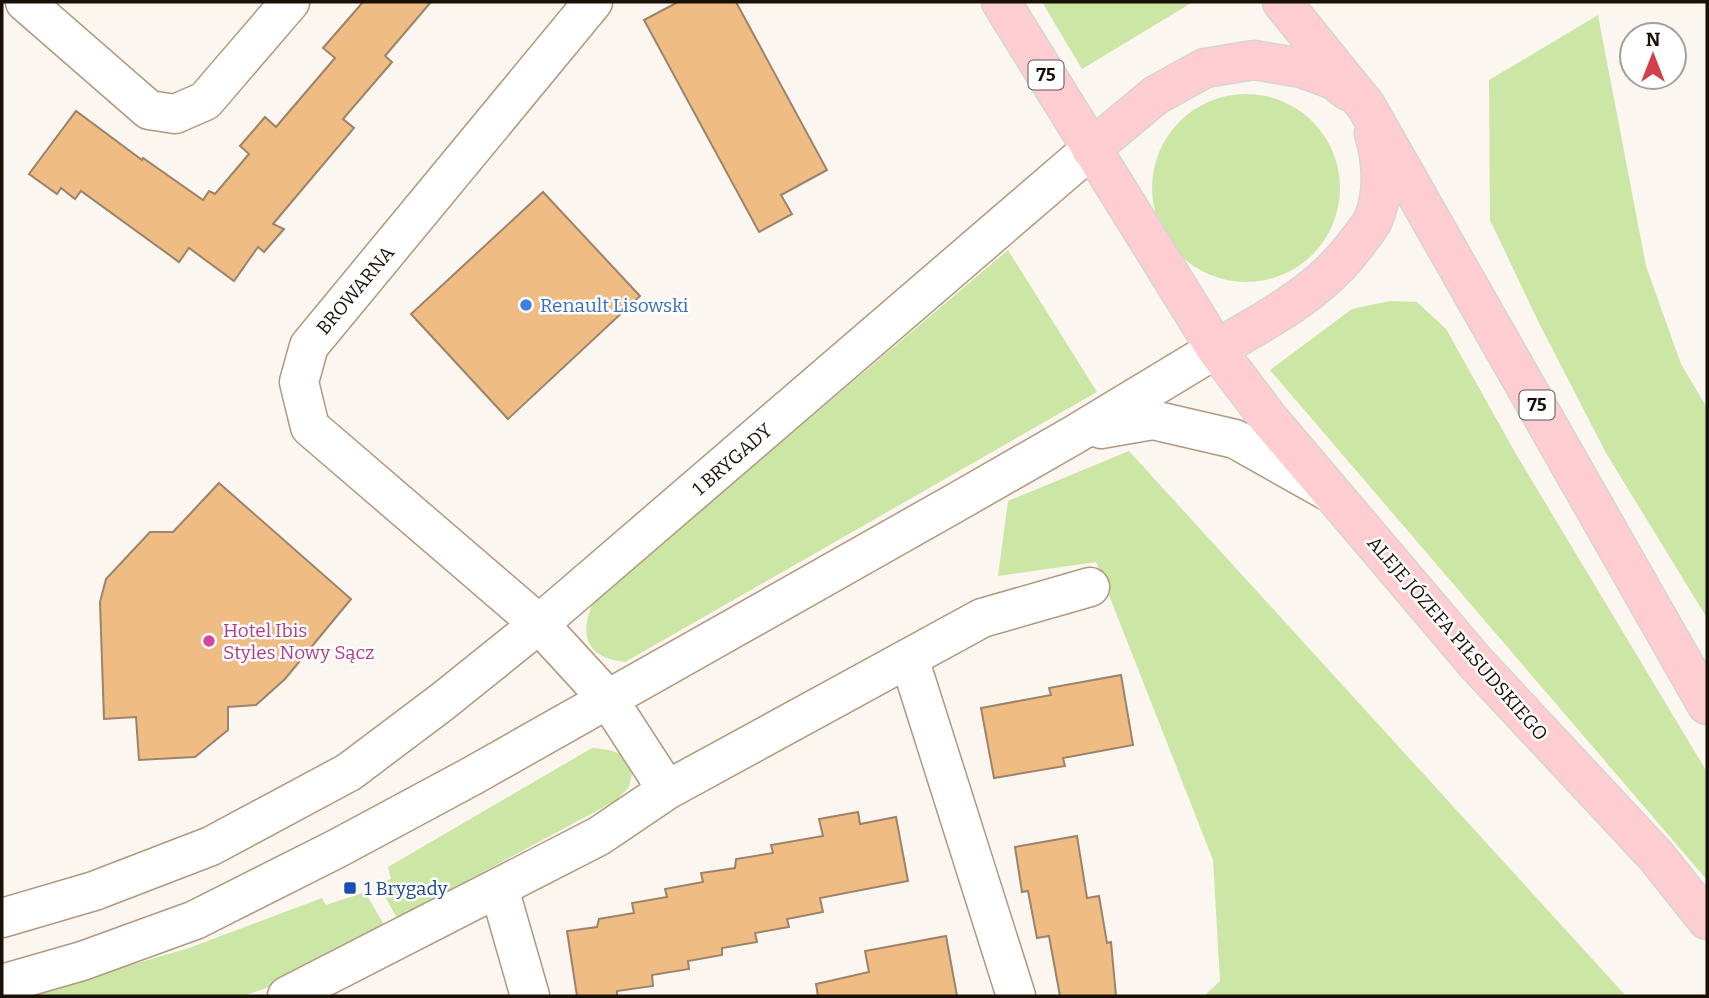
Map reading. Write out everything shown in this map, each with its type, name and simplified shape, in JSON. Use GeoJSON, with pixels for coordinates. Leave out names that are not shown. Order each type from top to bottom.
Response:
{"type":"FeatureCollection","features":[{"type":"Feature","properties":{"kind":"main road","name":"ALEJE JÓZEFA PIŁSUDSKIEGO"},"geometry":{"type":"LineString","coordinates":[[1001,2],[1216,349],[1269,419],[1476,663],[1656,856],[1707,920]]}},
{"type":"Feature","properties":{"kind":"main road","name":"75"},"geometry":{"type":"LineString","coordinates":[[1282,2],[1366,106],[1707,705]]}},
{"type":"Feature","properties":{"kind":"main road","name":"1 BRYGADY"},"geometry":{"type":"LineString","coordinates":[[1091,149],[1156,95],[1205,68],[1254,60],[1302,68],[1334,80],[1366,106]]}},
{"type":"Feature","properties":{"kind":"main road"},"geometry":{"type":"LineString","coordinates":[[1216,349],[1268,320],[1315,287],[1345,259],[1372,223],[1380,196],[1379,151],[1366,106]]}},
{"type":"Feature","properties":{"kind":"street"},"geometry":{"type":"LineString","coordinates":[[25,2],[149,110],[175,114],[205,101],[290,2]]}},
{"type":"Feature","properties":{"kind":"street","name":"BROWARNA"},"geometry":{"type":"LineString","coordinates":[[593,2],[309,346],[299,382],[310,427],[539,624],[608,699],[667,790]]}},
{"type":"Feature","properties":{"kind":"street","name":"1 BRYGADY"},"geometry":{"type":"LineString","coordinates":[[2,918],[94,891],[211,846],[349,772],[539,624],[1091,149]]}},
{"type":"Feature","properties":{"kind":"street"},"geometry":{"type":"LineString","coordinates":[[2,984],[82,961],[195,920],[350,841],[608,699],[1072,436],[1216,349]]}},
{"type":"Feature","properties":{"kind":"street"},"geometry":{"type":"LineString","coordinates":[[1072,436],[1153,419],[1235,439],[1331,494]]}},
{"type":"Feature","properties":{"kind":"street"},"geometry":{"type":"LineString","coordinates":[[287,996],[599,836],[667,790],[982,618],[1090,587]]}},
{"type":"Feature","properties":{"kind":"street"},"geometry":{"type":"LineString","coordinates":[[909,658],[1016,996]]}},
{"type":"Feature","properties":{"kind":"street"},"geometry":{"type":"LineString","coordinates":[[499,888],[530,996]]}},
{"type":"Feature","properties":{"kind":"green space"},"geometry":{"type":"Polygon","coordinates":[[[1042,2],[1193,2],[1082,69],[1042,2]]]}},
{"type":"Feature","properties":{"kind":"green space"},"geometry":{"type":"Polygon","coordinates":[[[1598,15],[1646,266],[1681,364],[1707,408],[1707,618],[1606,453],[1490,220],[1489,80],[1598,15]]]}},
{"type":"Feature","properties":{"kind":"green space"},"geometry":{"type":"Polygon","coordinates":[[[1246,94],[1282,102],[1298,110],[1312,122],[1324,136],[1332,152],[1340,188],[1332,224],[1324,240],[1312,254],[1298,266],[1282,274],[1246,282],[1210,274],[1194,266],[1180,254],[1168,240],[1160,224],[1152,188],[1160,152],[1168,136],[1180,122],[1194,110],[1210,102],[1246,94]]]}},
{"type":"Feature","properties":{"kind":"green space"},"geometry":{"type":"Polygon","coordinates":[[[1008,250],[1097,392],[625,662],[612,660],[594,650],[587,635],[593,602],[1008,250]]]}},
{"type":"Feature","properties":{"kind":"green space"},"geometry":{"type":"Polygon","coordinates":[[[1390,301],[1417,302],[1446,329],[1516,454],[1707,772],[1707,880],[1270,370],[1352,309],[1390,301]]]}},
{"type":"Feature","properties":{"kind":"green space"},"geometry":{"type":"Polygon","coordinates":[[[1129,451],[1626,996],[1204,996],[1220,981],[1213,860],[1096,562],[998,576],[1008,501],[1129,451]]]}},
{"type":"Feature","properties":{"kind":"green space"},"geometry":{"type":"Polygon","coordinates":[[[592,748],[616,752],[625,758],[633,770],[629,787],[617,800],[397,918],[378,884],[391,879],[388,867],[592,748]]]}},
{"type":"Feature","properties":{"kind":"green space"},"geometry":{"type":"Polygon","coordinates":[[[365,892],[386,928],[278,984],[243,996],[24,996],[189,948],[322,898],[326,905],[365,892]]]}},
{"type":"Feature","properties":{"kind":"building"},"geometry":{"type":"Polygon","coordinates":[[[363,2],[431,2],[385,56],[392,62],[343,119],[354,128],[273,224],[284,229],[264,252],[258,247],[234,281],[189,248],[179,262],[81,191],[75,199],[61,188],[57,194],[29,174],[76,111],[142,160],[143,158],[203,200],[209,191],[215,194],[249,154],[240,146],[265,117],[276,127],[335,58],[323,48],[363,2]]]}},
{"type":"Feature","properties":{"kind":"building"},"geometry":{"type":"Polygon","coordinates":[[[678,2],[736,2],[827,170],[781,195],[792,214],[759,232],[644,20],[678,2]]]}},
{"type":"Feature","properties":{"kind":"building","name":"Renault Lisowski"},"geometry":{"type":"Polygon","coordinates":[[[543,192],[640,296],[508,419],[411,314],[543,192]]]}},
{"type":"Feature","properties":{"kind":"building","name":"Hotel Ibis Styles Nowy Sącz"},"geometry":{"type":"Polygon","coordinates":[[[219,483],[351,599],[285,679],[256,705],[228,707],[228,730],[195,757],[139,760],[136,717],[104,719],[100,602],[106,579],[150,532],[173,532],[219,483]]]}},
{"type":"Feature","properties":{"kind":"building"},"geometry":{"type":"Polygon","coordinates":[[[1121,675],[1133,745],[1063,758],[1065,766],[994,778],[981,708],[1051,695],[1049,688],[1121,675]]]}},
{"type":"Feature","properties":{"kind":"building"},"geometry":{"type":"Polygon","coordinates":[[[858,812],[860,824],[896,817],[908,881],[820,898],[823,912],[787,919],[789,927],[755,933],[757,942],[722,948],[722,955],[688,961],[689,969],[652,975],[653,986],[617,991],[617,996],[577,996],[567,931],[597,927],[599,919],[634,913],[632,903],[667,897],[665,889],[703,882],[701,873],[735,868],[736,859],[773,853],[771,845],[823,836],[819,819],[858,812]]]}},
{"type":"Feature","properties":{"kind":"building"},"geometry":{"type":"Polygon","coordinates":[[[1077,836],[1087,898],[1099,896],[1107,943],[1111,942],[1116,996],[1060,996],[1049,936],[1037,938],[1028,891],[1022,892],[1015,847],[1077,836]]]}},
{"type":"Feature","properties":{"kind":"building"},"geometry":{"type":"Polygon","coordinates":[[[946,936],[957,996],[818,996],[816,984],[869,972],[865,951],[946,936]]]}},
{"type":"Feature","properties":{"kind":"place","name":"Renault Lisowski"},"geometry":{"type":"Point","coordinates":[526,305]}},
{"type":"Feature","properties":{"kind":"place","name":"Hotel Ibis Styles Nowy Sącz"},"geometry":{"type":"Point","coordinates":[209,641]}},
{"type":"Feature","properties":{"kind":"place","name":"1 Brygady"},"geometry":{"type":"Point","coordinates":[350,888]}}]}
